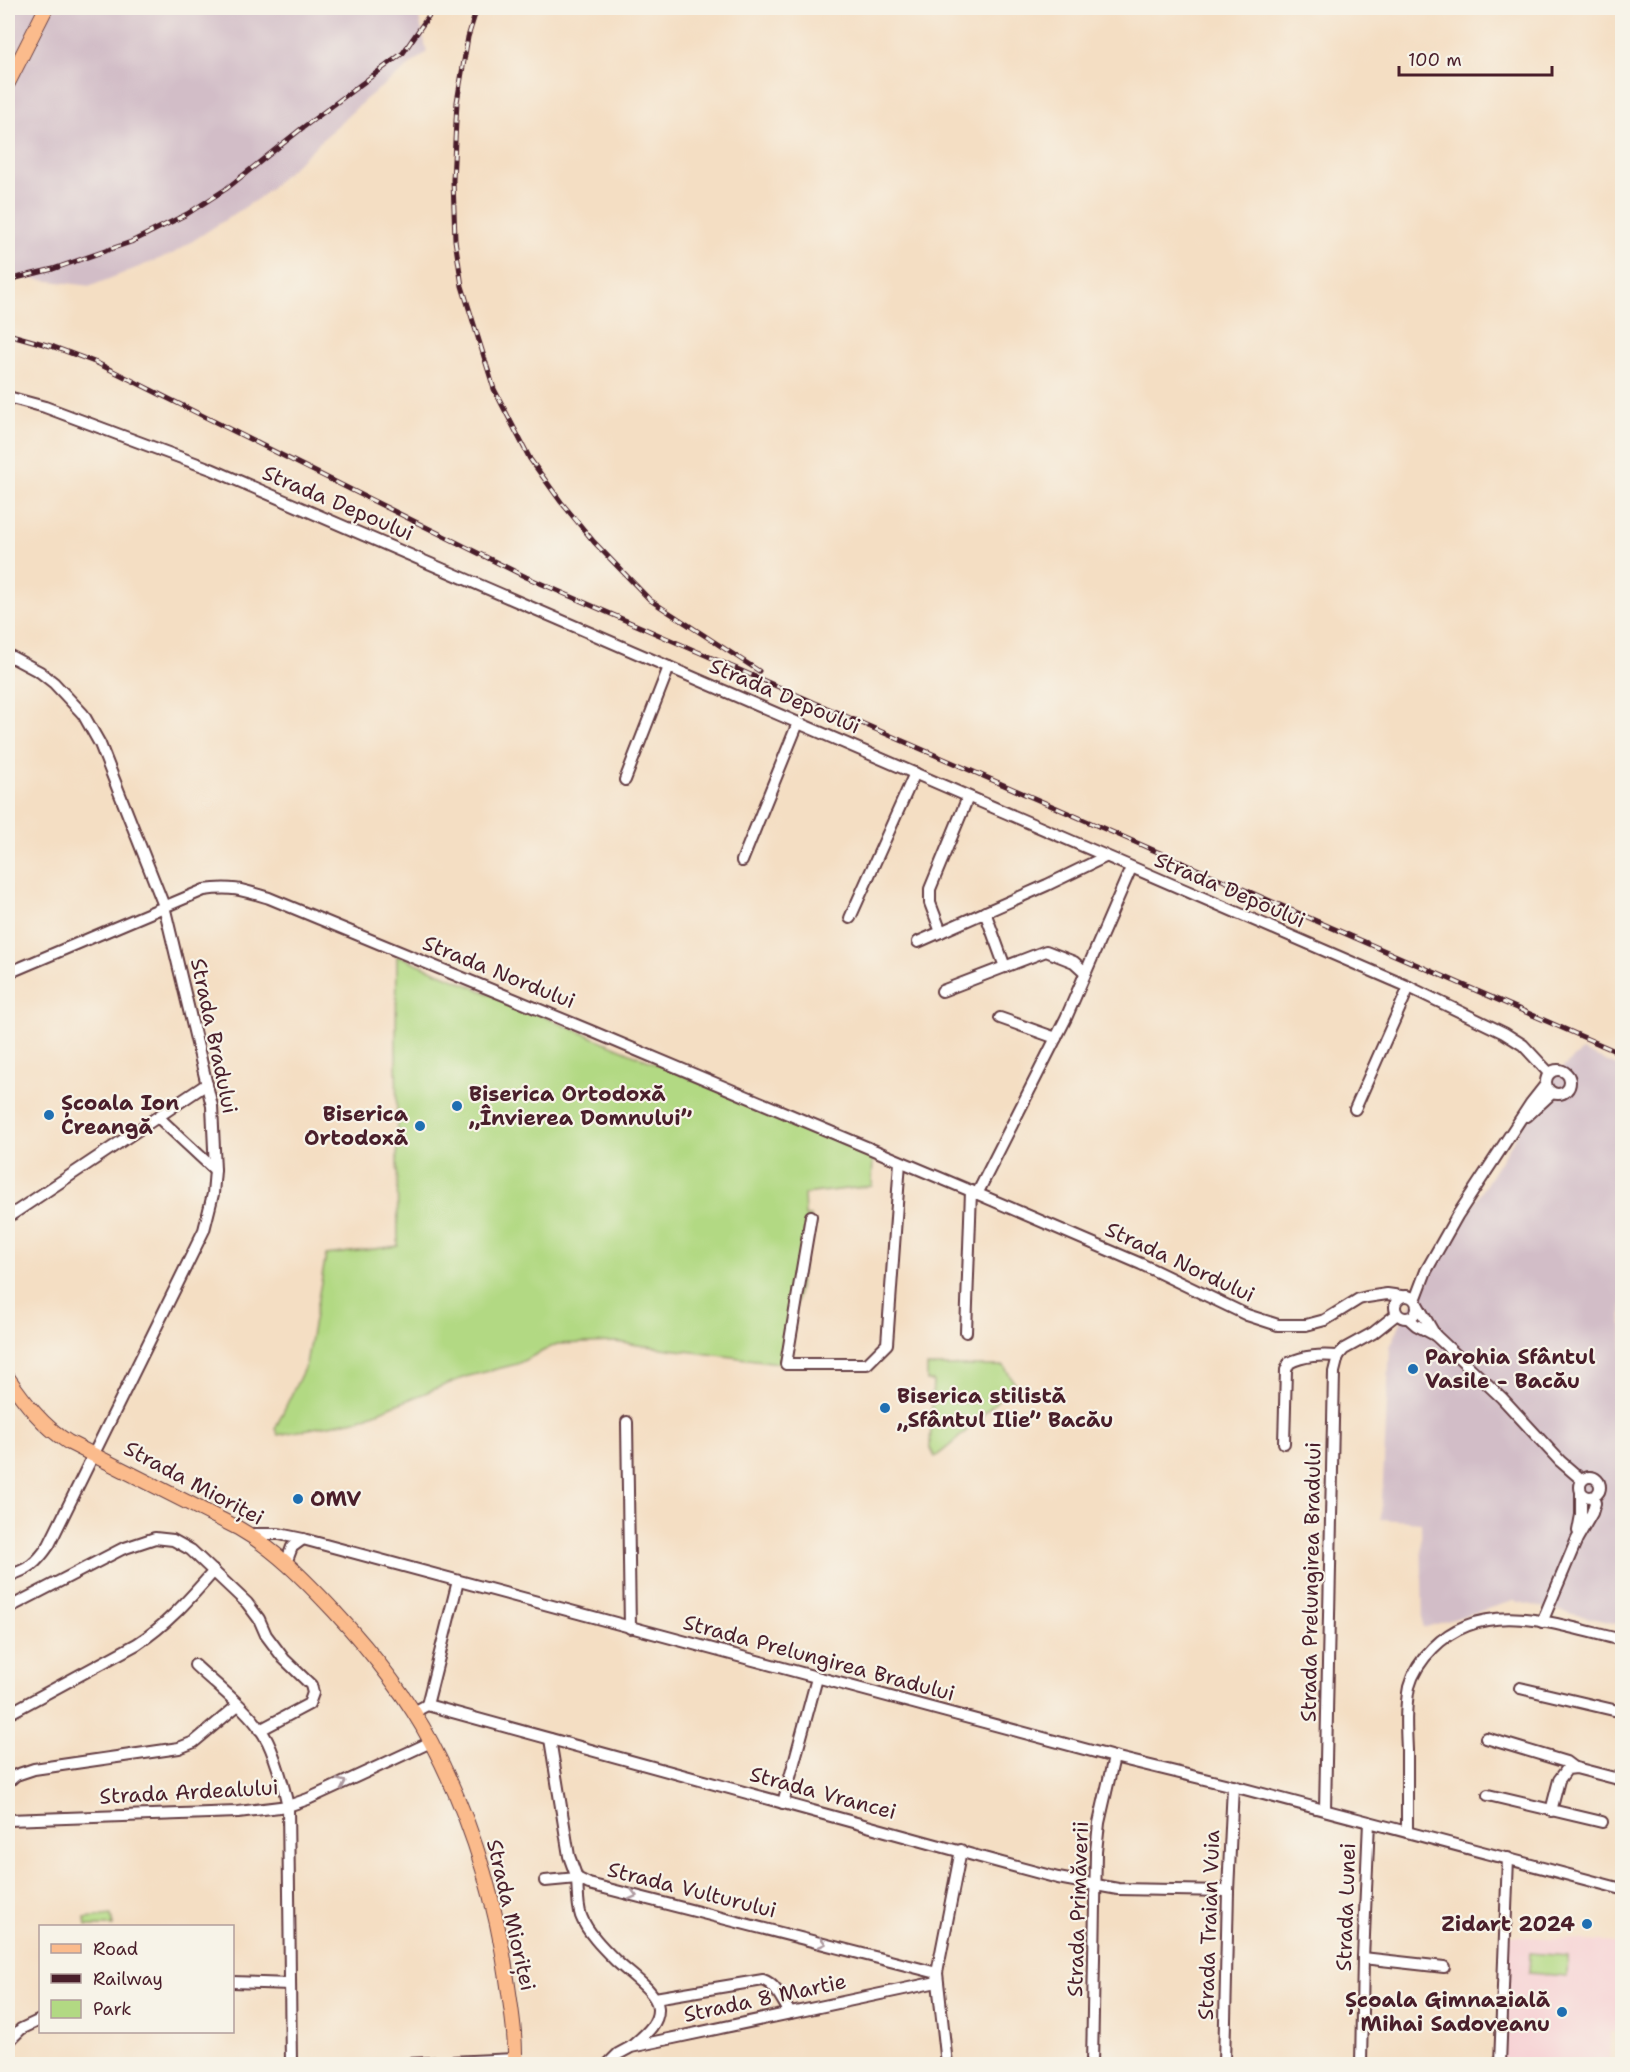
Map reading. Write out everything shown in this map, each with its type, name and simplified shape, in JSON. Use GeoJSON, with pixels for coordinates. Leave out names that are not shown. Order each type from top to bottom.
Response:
{"type":"FeatureCollection","features":[{"type":"Feature","properties":{"kind":"main road"},"geometry":{"type":"LineString","coordinates":[[8,83],[46,8]]}},
{"type":"Feature","properties":{"kind":"main road","name":"Strada Mioriței"},"geometry":{"type":"LineString","coordinates":[[8,1378],[52,1432],[248,1533],[286,1563],[351,1629],[377,1661],[414,1712],[431,1742],[464,1813],[484,1871],[504,1961],[513,2018],[515,2062]]}},
{"type":"Feature","properties":{"kind":"street","name":"Strada Depoului"},"geometry":{"type":"LineString","coordinates":[[8,397],[45,407],[212,469],[1409,987],[1504,1033],[1523,1045],[1534,1056],[1548,1063],[1551,1080],[1518,1124],[1457,1216],[1406,1304]]}},
{"type":"Feature","properties":{"kind":"street","name":"Strada Bradului"},"geometry":{"type":"LineString","coordinates":[[8,658],[40,672],[54,682],[83,714],[100,744],[164,906],[213,1115],[215,1170],[213,1194],[204,1230],[49,1545],[38,1561],[25,1570],[8,1576]]}},
{"type":"Feature","properties":{"kind":"street"},"geometry":{"type":"LineString","coordinates":[[625,780],[669,667]]}},
{"type":"Feature","properties":{"kind":"street"},"geometry":{"type":"LineString","coordinates":[[742,861],[798,723]]}},
{"type":"Feature","properties":{"kind":"street"},"geometry":{"type":"LineString","coordinates":[[850,918],[915,773]]}},
{"type":"Feature","properties":{"kind":"street"},"geometry":{"type":"LineString","coordinates":[[941,932],[930,903],[930,889],[968,797]]}},
{"type":"Feature","properties":{"kind":"street"},"geometry":{"type":"LineString","coordinates":[[918,942],[1105,857]]}},
{"type":"Feature","properties":{"kind":"street"},"geometry":{"type":"LineString","coordinates":[[966,1332],[974,1192],[1056,1038],[1131,868]]}},
{"type":"Feature","properties":{"kind":"street","name":"Strada Nordului"},"geometry":{"type":"LineString","coordinates":[[8,973],[204,890],[226,886],[243,890],[269,898],[974,1192],[1141,1264],[1247,1315],[1278,1325],[1306,1325],[1316,1324],[1359,1299],[1387,1294],[1406,1304]]}},
{"type":"Feature","properties":{"kind":"street"},"geometry":{"type":"LineString","coordinates":[[985,912],[1005,967]]}},
{"type":"Feature","properties":{"kind":"street"},"geometry":{"type":"LineString","coordinates":[[942,991],[1046,951],[1074,962],[1085,972]]}},
{"type":"Feature","properties":{"kind":"street"},"geometry":{"type":"LineString","coordinates":[[1355,1109],[1409,987]]}},
{"type":"Feature","properties":{"kind":"street"},"geometry":{"type":"LineString","coordinates":[[1000,1018],[1056,1038]]}},
{"type":"Feature","properties":{"kind":"street"},"geometry":{"type":"LineString","coordinates":[[8,1217],[207,1084]]}},
{"type":"Feature","properties":{"kind":"street"},"geometry":{"type":"LineString","coordinates":[[158,1117],[215,1170]]}},
{"type":"Feature","properties":{"kind":"street"},"geometry":{"type":"LineString","coordinates":[[811,1216],[786,1364],[867,1364],[887,1344],[900,1162]]}},
{"type":"Feature","properties":{"kind":"street"},"geometry":{"type":"LineString","coordinates":[[1406,1304],[1416,1325],[1435,1335]]}},
{"type":"Feature","properties":{"kind":"street"},"geometry":{"type":"LineString","coordinates":[[1406,1304],[1435,1335],[1502,1398],[1560,1461],[1582,1480]]}},
{"type":"Feature","properties":{"kind":"street"},"geometry":{"type":"LineString","coordinates":[[1284,1443],[1288,1363],[1317,1355],[1338,1356],[1344,1349],[1373,1333],[1406,1304]]}},
{"type":"Feature","properties":{"kind":"street","name":"Strada Prelungirea Bradului"},"geometry":{"type":"LineString","coordinates":[[1325,1810],[1334,1372],[1338,1356]]}},
{"type":"Feature","properties":{"kind":"street"},"geometry":{"type":"LineString","coordinates":[[627,1422],[630,1628]]}},
{"type":"Feature","properties":{"kind":"street"},"geometry":{"type":"LineString","coordinates":[[1576,1539],[1581,1515],[1579,1489],[1582,1480],[1589,1477],[1598,1481],[1599,1491],[1593,1497],[1587,1497],[1581,1493]]}},
{"type":"Feature","properties":{"kind":"street"},"geometry":{"type":"LineString","coordinates":[[1542,1622],[1576,1539],[1592,1513],[1595,1503],[1593,1497]]}},
{"type":"Feature","properties":{"kind":"street","name":"Strada Prelungirea Bradului"},"geometry":{"type":"LineString","coordinates":[[248,1533],[279,1534],[303,1539],[1113,1757],[1623,1888]]}},
{"type":"Feature","properties":{"kind":"street"},"geometry":{"type":"LineString","coordinates":[[8,1608],[122,1549],[155,1538],[173,1540],[191,1550],[247,1603],[284,1659],[311,1685],[313,1693],[309,1704],[260,1730]]}},
{"type":"Feature","properties":{"kind":"street"},"geometry":{"type":"LineString","coordinates":[[286,1563],[292,1548],[303,1539]]}},
{"type":"Feature","properties":{"kind":"street"},"geometry":{"type":"LineString","coordinates":[[8,1714],[157,1631],[172,1618],[214,1571]]}},
{"type":"Feature","properties":{"kind":"street"},"geometry":{"type":"LineString","coordinates":[[414,1712],[427,1705],[458,1581]]}},
{"type":"Feature","properties":{"kind":"street"},"geometry":{"type":"LineString","coordinates":[[1407,1832],[1406,1707],[1410,1684],[1423,1658],[1438,1642],[1453,1632],[1479,1621],[1497,1618],[1521,1618],[1623,1640]]}},
{"type":"Feature","properties":{"kind":"street"},"geometry":{"type":"LineString","coordinates":[[195,1665],[238,1706],[265,1736],[288,1806],[291,2064]]}},
{"type":"Feature","properties":{"kind":"street"},"geometry":{"type":"LineString","coordinates":[[783,1803],[817,1678]]}},
{"type":"Feature","properties":{"kind":"street"},"geometry":{"type":"LineString","coordinates":[[1520,1688],[1623,1712]]}},
{"type":"Feature","properties":{"kind":"street","name":"Strada Vrancei"},"geometry":{"type":"LineString","coordinates":[[427,1705],[1096,1887],[1228,1891]]}},
{"type":"Feature","properties":{"kind":"street"},"geometry":{"type":"LineString","coordinates":[[8,1782],[16,1775],[34,1769],[179,1748],[194,1742],[238,1706]]}},
{"type":"Feature","properties":{"kind":"street"},"geometry":{"type":"LineString","coordinates":[[1486,1738],[1566,1762],[1574,1768],[1623,1780]]}},
{"type":"Feature","properties":{"kind":"street","name":"Strada Vulturului"},"geometry":{"type":"LineString","coordinates":[[550,1739],[569,1856],[577,1878],[589,1884],[937,1977]]}},
{"type":"Feature","properties":{"kind":"street","name":"Strada Ardealului"},"geometry":{"type":"LineString","coordinates":[[8,1820],[238,1812],[288,1806],[431,1742]]}},
{"type":"Feature","properties":{"kind":"street","name":"Strada Primăverii"},"geometry":{"type":"LineString","coordinates":[[1092,2064],[1096,1851],[1099,1823],[1113,1757]]}},
{"type":"Feature","properties":{"kind":"street"},"geometry":{"type":"LineString","coordinates":[[1551,1811],[1562,1774],[1574,1768]]}},
{"type":"Feature","properties":{"kind":"street","name":"Strada Traian Vuia"},"geometry":{"type":"LineString","coordinates":[[1224,2064],[1233,1786]]}},
{"type":"Feature","properties":{"kind":"street"},"geometry":{"type":"LineString","coordinates":[[1488,1795],[1602,1822]]}},
{"type":"Feature","properties":{"kind":"street","name":"Strada Lunei"},"geometry":{"type":"LineString","coordinates":[[1361,2064],[1369,1822]]}},
{"type":"Feature","properties":{"kind":"street"},"geometry":{"type":"LineString","coordinates":[[947,2064],[937,1977],[961,1850]]}},
{"type":"Feature","properties":{"kind":"street"},"geometry":{"type":"LineString","coordinates":[[1500,2064],[1508,1858]]}},
{"type":"Feature","properties":{"kind":"street"},"geometry":{"type":"LineString","coordinates":[[546,1881],[577,1878],[580,1913],[588,1927],[615,1960],[655,1998],[658,2007],[657,2017],[650,2030],[631,2047]]}},
{"type":"Feature","properties":{"kind":"street"},"geometry":{"type":"LineString","coordinates":[[1363,1958],[1444,1967]]}},
{"type":"Feature","properties":{"kind":"street","name":"Strada 8 Martie"},"geometry":{"type":"LineString","coordinates":[[608,2064],[618,2054],[631,2047],[790,2013],[937,1977]]}},
{"type":"Feature","properties":{"kind":"street"},"geometry":{"type":"LineString","coordinates":[[655,1998],[763,1980],[768,1981],[774,1988],[790,2013]]}},
{"type":"Feature","properties":{"kind":"street"},"geometry":{"type":"LineString","coordinates":[[237,1982],[290,1984]]}},
{"type":"Feature","properties":{"kind":"street"},"geometry":{"type":"LineString","coordinates":[[8,2042],[21,2029],[39,2020]]}},
{"type":"Feature","properties":{"kind":"street"},"geometry":{"type":"LineString","coordinates":[[407,2064],[515,2062]]}},
{"type":"Feature","properties":{"kind":"shaded area"},"geometry":{"type":"Polygon","coordinates":[[[8,8],[422,8],[418,14],[427,52],[367,98],[262,196],[174,253],[91,286],[8,276],[8,8]]]}},
{"type":"Feature","properties":{"kind":"shaded area"},"geometry":{"type":"Polygon","coordinates":[[[1582,1051],[1622,1068],[1622,1625],[1514,1601],[1423,1628],[1421,1522],[1381,1519],[1390,1347],[1402,1320],[1553,1076],[1582,1051]]]}},
{"type":"Feature","properties":{"kind":"shaded area","name":"Școala Gimnazială Mihai Sadoveanu"},"geometry":{"type":"Polygon","coordinates":[[[1505,1935],[1615,1943],[1622,1952],[1622,2032],[1610,2032],[1609,2064],[1500,2064],[1505,1935]]]}},
{"type":"Feature","properties":{"kind":"green space"},"geometry":{"type":"Polygon","coordinates":[[[397,955],[873,1155],[872,1186],[804,1194],[805,1216],[811,1216],[786,1364],[615,1342],[557,1344],[517,1364],[465,1377],[360,1419],[278,1435],[275,1429],[306,1364],[326,1255],[398,1246],[397,955]]]}},
{"type":"Feature","properties":{"kind":"green space"},"geometry":{"type":"Polygon","coordinates":[[[927,1366],[1004,1366],[1015,1384],[935,1457],[930,1448],[933,1381],[927,1381],[927,1366]]]}},
{"type":"Feature","properties":{"kind":"green space"},"geometry":{"type":"Polygon","coordinates":[[[111,1915],[113,1925],[86,1925],[85,1918],[111,1915]]]}},
{"type":"Feature","properties":{"kind":"green space"},"geometry":{"type":"Polygon","coordinates":[[[1530,1953],[1568,1956],[1567,1976],[1529,1973],[1530,1953]]]}},
{"type":"Feature","properties":{"kind":"railway"},"geometry":{"type":"LineString","coordinates":[[8,280],[53,269],[131,242],[187,214],[226,189],[301,129],[403,53],[434,8]]}},
{"type":"Feature","properties":{"kind":"railway"},"geometry":{"type":"LineString","coordinates":[[477,8],[468,37],[457,102],[453,180],[455,240],[462,286],[494,389],[530,459],[594,542],[650,600],[759,671]]}},
{"type":"Feature","properties":{"kind":"railway"},"geometry":{"type":"LineString","coordinates":[[8,334],[54,347],[97,363],[526,577],[1622,1054]]}},
{"type":"Feature","properties":{"kind":"place","name":"Biserica Ortodoxă „Învierea Domnului”"},"geometry":{"type":"Point","coordinates":[457,1106]}},
{"type":"Feature","properties":{"kind":"place","name":"Școala Ion Creangă"},"geometry":{"type":"Point","coordinates":[49,1115]}},
{"type":"Feature","properties":{"kind":"place","name":"Biserica Ortodoxă"},"geometry":{"type":"Point","coordinates":[420,1126]}},
{"type":"Feature","properties":{"kind":"place","name":"Parohia Sfântul Vasile - Bacău"},"geometry":{"type":"Point","coordinates":[1413,1369]}},
{"type":"Feature","properties":{"kind":"place","name":"Biserica stilistă „Sfântul Ilie” Bacău"},"geometry":{"type":"Point","coordinates":[885,1408]}},
{"type":"Feature","properties":{"kind":"place","name":"OMV"},"geometry":{"type":"Point","coordinates":[298,1499]}},
{"type":"Feature","properties":{"kind":"place","name":"Zidart 2024"},"geometry":{"type":"Point","coordinates":[1587,1924]}},
{"type":"Feature","properties":{"kind":"place","name":"Școala Gimnazială Mihai Sadoveanu"},"geometry":{"type":"Point","coordinates":[1562,2012]}}]}
